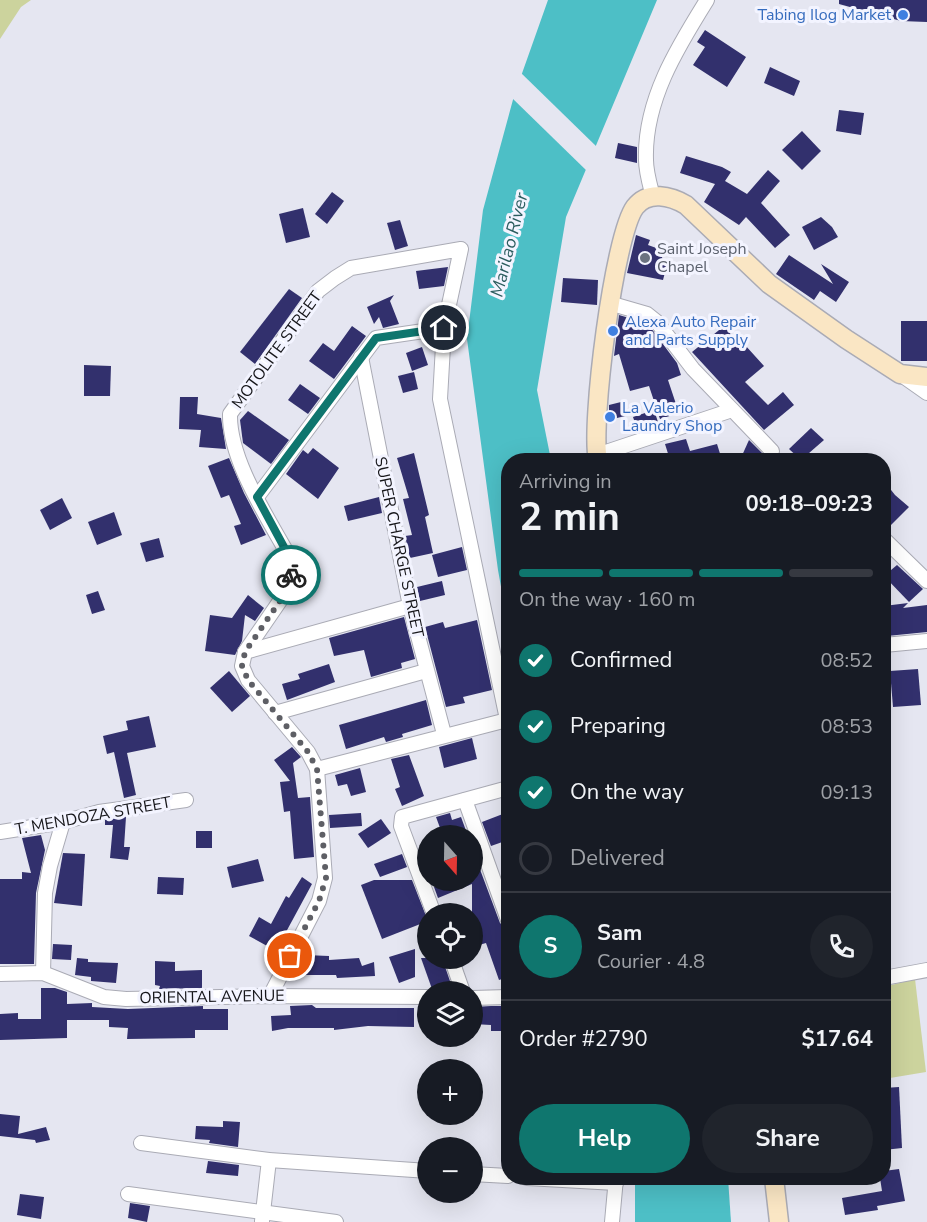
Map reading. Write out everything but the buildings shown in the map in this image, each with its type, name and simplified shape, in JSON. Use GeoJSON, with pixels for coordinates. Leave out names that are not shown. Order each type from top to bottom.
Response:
{"type":"FeatureCollection","features":[{"type":"Feature","properties":{"kind":"main road"},"geometry":{"type":"LineString","coordinates":[[598,453],[599,396],[609,303],[624,234],[635,208],[653,197],[672,197],[686,205],[770,284],[846,339],[900,374],[927,377]]}},
{"type":"Feature","properties":{"kind":"main road"},"geometry":{"type":"LineString","coordinates":[[775,1185],[779,1222]]}},
{"type":"Feature","properties":{"kind":"street"},"geometry":{"type":"LineString","coordinates":[[653,197],[646,161],[648,122],[666,70],[707,0]]}},
{"type":"Feature","properties":{"kind":"street","name":"MOTOLITE STREET"},"geometry":{"type":"LineString","coordinates":[[245,652],[284,595],[291,574],[291,560],[257,497],[235,446],[231,435],[230,414],[318,291],[351,268],[460,249],[444,328]]}},
{"type":"Feature","properties":{"kind":"street"},"geometry":{"type":"LineString","coordinates":[[609,303],[647,314],[657,322],[693,369],[772,451]]}},
{"type":"Feature","properties":{"kind":"street"},"geometry":{"type":"LineString","coordinates":[[257,497],[376,338],[444,328],[440,399],[501,689]]}},
{"type":"Feature","properties":{"kind":"street","name":"SUPER CHARGE STREET"},"geometry":{"type":"LineString","coordinates":[[361,357],[410,606],[444,734]]}},
{"type":"Feature","properties":{"kind":"street"},"geometry":{"type":"LineString","coordinates":[[900,374],[927,393]]}},
{"type":"Feature","properties":{"kind":"street"},"geometry":{"type":"LineString","coordinates":[[612,453],[732,410]]}},
{"type":"Feature","properties":{"kind":"street"},"geometry":{"type":"LineString","coordinates":[[891,546],[927,581]]}},
{"type":"Feature","properties":{"kind":"street"},"geometry":{"type":"LineString","coordinates":[[270,996],[319,901],[326,878],[317,769],[308,752],[248,680],[242,666],[245,652],[410,606]]}},
{"type":"Feature","properties":{"kind":"street"},"geometry":{"type":"LineString","coordinates":[[891,644],[927,641]]}},
{"type":"Feature","properties":{"kind":"street"},"geometry":{"type":"LineString","coordinates":[[275,713],[426,671]]}},
{"type":"Feature","properties":{"kind":"street"},"geometry":{"type":"LineString","coordinates":[[317,769],[444,734],[501,723]]}},
{"type":"Feature","properties":{"kind":"street"},"geometry":{"type":"LineString","coordinates":[[430,903],[400,821],[402,817],[501,790]]}},
{"type":"Feature","properties":{"kind":"street","name":"T. MENDOZA STREET"},"geometry":{"type":"LineString","coordinates":[[0,832],[63,822],[99,812],[186,800]]}},
{"type":"Feature","properties":{"kind":"street"},"geometry":{"type":"LineString","coordinates":[[465,800],[501,900]]}},
{"type":"Feature","properties":{"kind":"street"},"geometry":{"type":"LineString","coordinates":[[43,973],[45,893],[63,822]]}},
{"type":"Feature","properties":{"kind":"street"},"geometry":{"type":"LineString","coordinates":[[891,977],[927,970]]}},
{"type":"Feature","properties":{"kind":"street","name":"ORIENTAL AVENUE"},"geometry":{"type":"LineString","coordinates":[[0,974],[43,973],[104,997],[126,999],[270,996],[417,997]]}},
{"type":"Feature","properties":{"kind":"street"},"geometry":{"type":"LineString","coordinates":[[483,998],[501,997]]}},
{"type":"Feature","properties":{"kind":"street"},"geometry":{"type":"LineString","coordinates":[[141,1143],[269,1160],[417,1170]]}},
{"type":"Feature","properties":{"kind":"street"},"geometry":{"type":"LineString","coordinates":[[263,1218],[269,1160]]}},
{"type":"Feature","properties":{"kind":"street"},"geometry":{"type":"LineString","coordinates":[[483,1175],[501,1176]]}},
{"type":"Feature","properties":{"kind":"street"},"geometry":{"type":"LineString","coordinates":[[612,1222],[616,1185]]}},
{"type":"Feature","properties":{"kind":"street"},"geometry":{"type":"LineString","coordinates":[[128,1194],[263,1218],[336,1222]]}},
{"type":"Feature","properties":{"kind":"green space"},"geometry":{"type":"Polygon","coordinates":[[[0,0],[31,0],[21,7],[0,39],[0,0]]]}},
{"type":"Feature","properties":{"kind":"green space"},"geometry":{"type":"Polygon","coordinates":[[[915,979],[926,1072],[891,1078],[891,985],[915,979]]]}},
{"type":"Feature","properties":{"kind":"water","name":"Marilao River"},"geometry":{"type":"Polygon","coordinates":[[[548,0],[657,0],[566,217],[537,390],[550,453],[501,453],[501,587],[467,339],[483,210],[514,96],[548,0]]]}},
{"type":"Feature","properties":{"kind":"water"},"geometry":{"type":"Polygon","coordinates":[[[635,1185],[728,1185],[731,1222],[635,1222],[635,1185]]]}},
{"type":"Feature","properties":{"kind":"pier"},"geometry":{"type":"Polygon","coordinates":[[[519,71],[598,148],[588,172],[511,97],[519,71]]]}},
{"type":"Feature","properties":{"kind":"way so far"},"geometry":{"type":"LineString","coordinates":[[290,956],[319,901],[326,878],[317,769],[301,742],[248,680],[242,666],[245,652],[284,595],[291,575]]}},
{"type":"Feature","properties":{"kind":"place","name":"Tabing Ilog Market"},"geometry":{"type":"Point","coordinates":[903,15]}},
{"type":"Feature","properties":{"kind":"place","name":"Saint Joseph Chapel"},"geometry":{"type":"Point","coordinates":[645,258]}},
{"type":"Feature","properties":{"kind":"place","name":"Alexa Auto Repair and Parts Supply"},"geometry":{"type":"Point","coordinates":[613,331]}},
{"type":"Feature","properties":{"kind":"place","name":"La Valerio Laundry Shop"},"geometry":{"type":"Point","coordinates":[610,417]}},
{"type":"Feature","properties":{"kind":"route"},"geometry":{"type":"LineString","coordinates":[[291,575],[291,560],[257,497],[370,343],[376,338],[444,328]]}}]}
